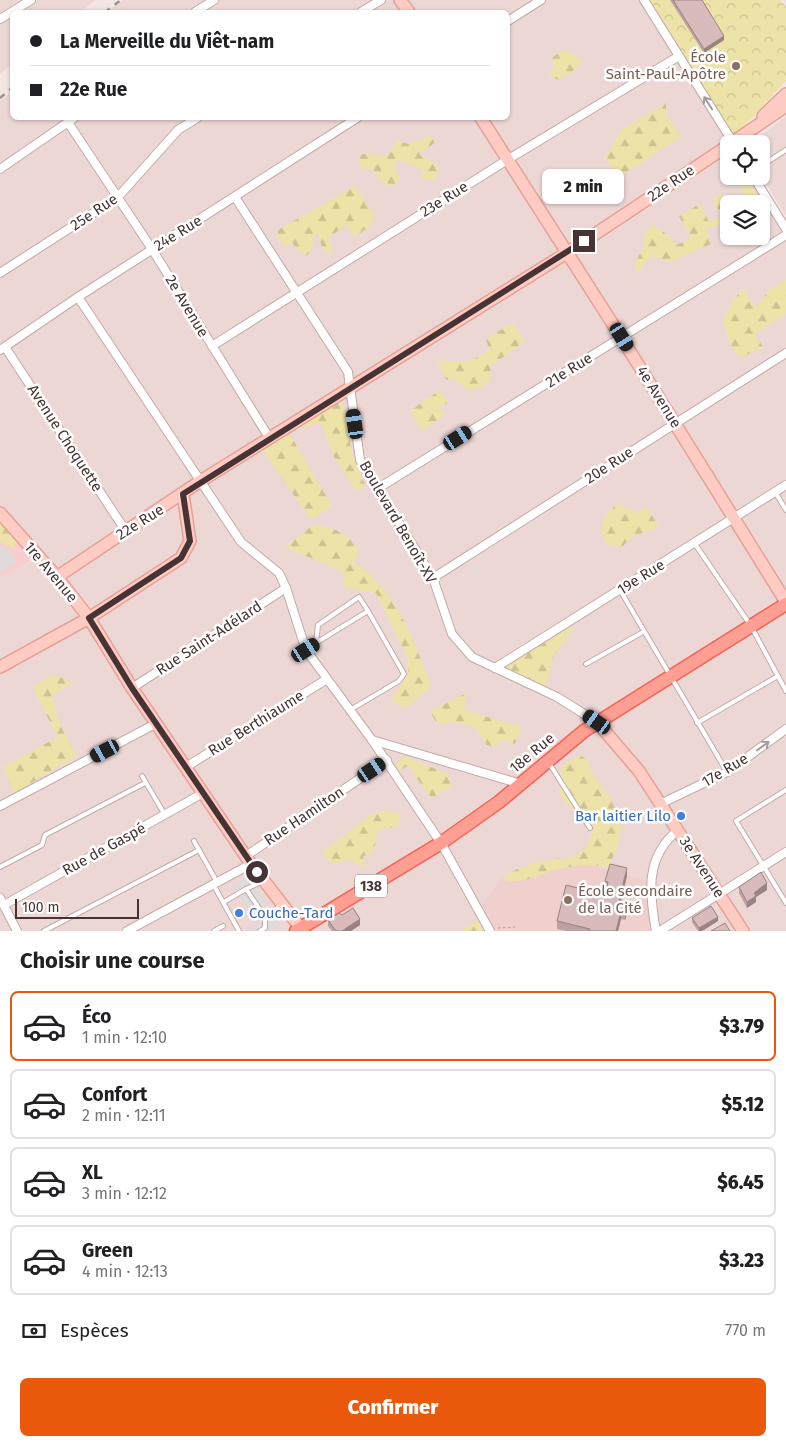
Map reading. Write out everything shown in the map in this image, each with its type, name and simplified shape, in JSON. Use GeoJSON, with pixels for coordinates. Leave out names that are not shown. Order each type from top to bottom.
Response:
{"type":"FeatureCollection","features":[{"type":"Feature","properties":{"kind":"main road","name":"18e Rue"},"geometry":{"type":"LineString","coordinates":[[300,930],[441,843],[521,784],[597,722],[786,603]]}},
{"type":"Feature","properties":{"kind":"street"},"geometry":{"type":"LineString","coordinates":[[15,10],[31,0]]}},
{"type":"Feature","properties":{"kind":"street"},"geometry":{"type":"LineString","coordinates":[[198,10],[214,0]]}},
{"type":"Feature","properties":{"kind":"street"},"geometry":{"type":"LineString","coordinates":[[510,20],[541,0]]}},
{"type":"Feature","properties":{"kind":"street"},"geometry":{"type":"LineString","coordinates":[[644,0],[727,135]]}},
{"type":"Feature","properties":{"kind":"street"},"geometry":{"type":"LineString","coordinates":[[364,10],[375,2]]}},
{"type":"Feature","properties":{"kind":"street","name":"23e Rue"},"geometry":{"type":"LineString","coordinates":[[212,346],[507,160],[680,56]]}},
{"type":"Feature","properties":{"kind":"street","name":"22e Rue"},"geometry":{"type":"LineString","coordinates":[[756,125],[786,94]]}},
{"type":"Feature","properties":{"kind":"street","name":"22e Rue"},"geometry":{"type":"LineString","coordinates":[[743,135],[786,106]]}},
{"type":"Feature","properties":{"kind":"street","name":"25e Rue"},"geometry":{"type":"LineString","coordinates":[[0,273],[118,197],[178,130],[194,120]]}},
{"type":"Feature","properties":{"kind":"street","name":"24e Rue"},"geometry":{"type":"LineString","coordinates":[[2,348],[152,249],[354,120]]}},
{"type":"Feature","properties":{"kind":"street","name":"4e Avenue"},"geometry":{"type":"LineString","coordinates":[[482,120],[622,337],[786,603]]}},
{"type":"Feature","properties":{"kind":"street"},"geometry":{"type":"LineString","coordinates":[[0,169],[72,121]]}},
{"type":"Feature","properties":{"kind":"street","name":"2e Avenue"},"geometry":{"type":"LineString","coordinates":[[72,121],[270,439]]}},
{"type":"Feature","properties":{"kind":"street","name":"22e Rue"},"geometry":{"type":"LineString","coordinates":[[57,577],[199,482],[568,252],[720,151]]}},
{"type":"Feature","properties":{"kind":"street"},"geometry":{"type":"LineString","coordinates":[[759,185],[786,229]]}},
{"type":"Feature","properties":{"kind":"street","name":"Boulevard Benoît-XV"},"geometry":{"type":"LineString","coordinates":[[235,196],[348,372],[360,460],[433,578],[452,634],[472,657],[557,697],[597,722],[639,771],[660,804]]}},
{"type":"Feature","properties":{"kind":"street","name":"21e Rue"},"geometry":{"type":"LineString","coordinates":[[377,489],[786,235]]}},
{"type":"Feature","properties":{"kind":"street"},"geometry":{"type":"LineString","coordinates":[[78,297],[199,482],[241,542],[279,573],[286,588],[306,650],[387,760],[441,843],[488,930]]}},
{"type":"Feature","properties":{"kind":"street","name":"Avenue Choquette"},"geometry":{"type":"LineString","coordinates":[[2,348],[126,530]]}},
{"type":"Feature","properties":{"kind":"street","name":"20e Rue"},"geometry":{"type":"LineString","coordinates":[[433,578],[786,353]]}},
{"type":"Feature","properties":{"kind":"street","name":"19e Rue"},"geometry":{"type":"LineString","coordinates":[[495,668],[735,519],[786,485]]}},
{"type":"Feature","properties":{"kind":"street"},"geometry":{"type":"LineString","coordinates":[[0,667],[89,618],[181,558],[190,541],[183,494]]}},
{"type":"Feature","properties":{"kind":"street","name":"1re Avenue"},"geometry":{"type":"LineString","coordinates":[[0,513],[57,577],[89,618],[132,688],[203,794],[248,860],[300,930]]}},
{"type":"Feature","properties":{"kind":"street","name":"Rue Saint-Adélard"},"geometry":{"type":"LineString","coordinates":[[132,688],[286,588]]}},
{"type":"Feature","properties":{"kind":"street","name":"Rue Berthiaume"},"geometry":{"type":"LineString","coordinates":[[186,767],[327,679]]}},
{"type":"Feature","properties":{"kind":"street"},"geometry":{"type":"LineString","coordinates":[[0,806],[157,723]]}},
{"type":"Feature","properties":{"kind":"street","name":"17e Rue"},"geometry":{"type":"LineString","coordinates":[[660,804],[727,772],[786,729]]}},
{"type":"Feature","properties":{"kind":"street"},"geometry":{"type":"LineString","coordinates":[[372,740],[521,784]]}},
{"type":"Feature","properties":{"kind":"street","name":"Rue Hamilton"},"geometry":{"type":"LineString","coordinates":[[127,931],[215,883],[387,760]]}},
{"type":"Feature","properties":{"kind":"street","name":"Rue de Gaspé"},"geometry":{"type":"LineString","coordinates":[[2,901],[203,794]]}},
{"type":"Feature","properties":{"kind":"street","name":"3e Avenue"},"geometry":{"type":"LineString","coordinates":[[660,804],[743,931]]}},
{"type":"Feature","properties":{"kind":"street"},"geometry":{"type":"LineString","coordinates":[[656,931],[651,892],[656,857],[661,847],[678,830]]}},
{"type":"Feature","properties":{"kind":"street"},"geometry":{"type":"LineString","coordinates":[[660,931],[786,852]]}},
{"type":"Feature","properties":{"kind":"street"},"geometry":{"type":"LineString","coordinates":[[2,901],[17,931]]}},
{"type":"Feature","properties":{"kind":"lane"},"geometry":{"type":"LineString","coordinates":[[770,160],[786,150]]}},
{"type":"Feature","properties":{"kind":"lane"},"geometry":{"type":"LineString","coordinates":[[775,492],[786,510]]}},
{"type":"Feature","properties":{"kind":"lane"},"geometry":{"type":"LineString","coordinates":[[695,544],[750,626],[786,691]]}},
{"type":"Feature","properties":{"kind":"lane"},"geometry":{"type":"LineString","coordinates":[[620,590],[642,632],[727,772]]}},
{"type":"Feature","properties":{"kind":"lane"},"geometry":{"type":"LineString","coordinates":[[316,644],[318,625],[359,597],[404,674],[399,681],[350,710]]}},
{"type":"Feature","properties":{"kind":"lane"},"geometry":{"type":"LineString","coordinates":[[306,650],[368,611]]}},
{"type":"Feature","properties":{"kind":"lane"},"geometry":{"type":"LineString","coordinates":[[586,664],[642,632]]}},
{"type":"Feature","properties":{"kind":"lane"},"geometry":{"type":"LineString","coordinates":[[697,723],[778,676]]}},
{"type":"Feature","properties":{"kind":"lane"},"geometry":{"type":"LineString","coordinates":[[548,762],[590,828]]}},
{"type":"Feature","properties":{"kind":"lane"},"geometry":{"type":"LineString","coordinates":[[142,776],[165,815]]}},
{"type":"Feature","properties":{"kind":"lane"},"geometry":{"type":"LineString","coordinates":[[0,867],[42,845],[45,835],[145,783]]}},
{"type":"Feature","properties":{"kind":"lane"},"geometry":{"type":"LineString","coordinates":[[786,790],[736,821],[786,903]]}},
{"type":"Feature","properties":{"kind":"lane"},"geometry":{"type":"LineString","coordinates":[[194,841],[224,902],[224,907],[239,931]]}},
{"type":"Feature","properties":{"kind":"lane"},"geometry":{"type":"LineString","coordinates":[[44,931],[199,850]]}},
{"type":"Feature","properties":{"kind":"lane"},"geometry":{"type":"LineString","coordinates":[[224,902],[263,881]]}},
{"type":"Feature","properties":{"kind":"lane"},"geometry":{"type":"LineString","coordinates":[[246,889],[265,916],[266,928],[260,931]]}},
{"type":"Feature","properties":{"kind":"lane"},"geometry":{"type":"LineString","coordinates":[[265,916],[282,905]]}},
{"type":"Feature","properties":{"kind":"lane"},"geometry":{"type":"LineString","coordinates":[[214,931],[223,926]]}},
{"type":"Feature","properties":{"kind":"path"},"geometry":{"type":"LineString","coordinates":[[488,930],[515,927]]}},
{"type":"Feature","properties":{"kind":"shaded area"},"geometry":{"type":"Polygon","coordinates":[[[0,0],[96,0],[83,10],[10,10],[10,66],[0,74],[0,0]]]}},
{"type":"Feature","properties":{"kind":"shaded area"},"geometry":{"type":"Polygon","coordinates":[[[123,0],[644,0],[728,135],[720,135],[720,185],[759,185],[765,195],[720,195],[720,245],[770,245],[770,203],[786,229],[786,931],[0,931],[0,578],[39,556],[0,513],[0,101],[10,93],[10,120],[510,120],[510,10],[110,10],[123,0]]]}},
{"type":"Feature","properties":{"kind":"shaded area"},"geometry":{"type":"Polygon","coordinates":[[[786,116],[786,216],[767,185],[770,185],[770,135],[762,135],[786,116]]]}},
{"type":"Feature","properties":{"kind":"shaded area"},"geometry":{"type":"Polygon","coordinates":[[[0,513],[39,556],[0,578],[0,513]]]}},
{"type":"Feature","properties":{"kind":"shaded area"},"geometry":{"type":"Polygon","coordinates":[[[0,545],[11,552],[17,563],[0,573],[0,545]]]}},
{"type":"Feature","properties":{"kind":"shaded area","name":"École secondaire de la Cité"},"geometry":{"type":"Polygon","coordinates":[[[566,864],[593,866],[652,882],[656,931],[490,931],[479,909],[501,878],[566,864]]]}},
{"type":"Feature","properties":{"kind":"shaded area"},"geometry":{"type":"Polygon","coordinates":[[[247,878],[275,914],[281,926],[271,931],[246,931],[258,922],[230,887],[247,878]]]}},
{"type":"Feature","properties":{"kind":"green space","name":"École Saint-Paul-Apôtre"},"geometry":{"type":"Polygon","coordinates":[[[646,0],[780,0],[786,7],[786,81],[736,135],[729,135],[646,0]]]}},
{"type":"Feature","properties":{"kind":"green space"},"geometry":{"type":"Polygon","coordinates":[[[563,49],[583,61],[570,74],[558,80],[549,75],[554,68],[552,58],[563,49]]]}},
{"type":"Feature","properties":{"kind":"green space"},"geometry":{"type":"Polygon","coordinates":[[[666,103],[666,114],[681,137],[619,177],[605,158],[621,130],[666,103]]]}},
{"type":"Feature","properties":{"kind":"green space"},"geometry":{"type":"Polygon","coordinates":[[[430,136],[436,142],[419,154],[437,164],[438,171],[434,180],[421,179],[423,170],[399,160],[396,162],[395,167],[400,178],[394,187],[382,181],[373,170],[360,168],[360,155],[368,153],[382,157],[390,153],[397,140],[408,144],[430,136]]]}},
{"type":"Feature","properties":{"kind":"green space"},"geometry":{"type":"Polygon","coordinates":[[[740,185],[750,185],[757,195],[743,195],[740,185]]]}},
{"type":"Feature","properties":{"kind":"green space"},"geometry":{"type":"Polygon","coordinates":[[[355,186],[375,217],[370,226],[355,237],[346,225],[328,238],[332,247],[330,254],[322,248],[318,233],[314,237],[314,243],[307,256],[296,249],[292,242],[286,247],[278,239],[278,230],[355,186]]]}},
{"type":"Feature","properties":{"kind":"green space"},"geometry":{"type":"Polygon","coordinates":[[[721,193],[723,195],[720,195],[720,214],[713,199],[721,193]]]}},
{"type":"Feature","properties":{"kind":"green space"},"geometry":{"type":"Polygon","coordinates":[[[700,204],[709,222],[720,216],[720,224],[706,230],[711,244],[670,262],[651,256],[637,273],[634,265],[643,248],[645,231],[653,225],[671,237],[676,245],[691,238],[679,216],[700,204]]]}},
{"type":"Feature","properties":{"kind":"green space"},"geometry":{"type":"Polygon","coordinates":[[[786,280],[786,314],[755,334],[763,347],[740,358],[728,339],[723,317],[737,295],[744,290],[756,308],[769,290],[786,280]]]}},
{"type":"Feature","properties":{"kind":"green space"},"geometry":{"type":"Polygon","coordinates":[[[512,323],[525,341],[491,366],[489,382],[476,390],[466,389],[455,379],[447,380],[437,364],[446,360],[464,362],[479,356],[489,350],[486,339],[512,323]]]}},
{"type":"Feature","properties":{"kind":"green space"},"geometry":{"type":"Polygon","coordinates":[[[440,390],[448,402],[439,407],[445,415],[422,431],[410,411],[440,390]]]}},
{"type":"Feature","properties":{"kind":"green space"},"geometry":{"type":"Polygon","coordinates":[[[331,404],[341,404],[349,419],[351,449],[355,463],[366,486],[356,491],[334,457],[321,423],[299,428],[298,422],[331,404]]]}},
{"type":"Feature","properties":{"kind":"green space"},"geometry":{"type":"Polygon","coordinates":[[[288,431],[332,506],[311,520],[262,449],[288,431]]]}},
{"type":"Feature","properties":{"kind":"green space"},"geometry":{"type":"Polygon","coordinates":[[[617,504],[638,513],[646,506],[659,527],[632,537],[621,548],[606,544],[602,532],[603,522],[608,512],[617,504]]]}},
{"type":"Feature","properties":{"kind":"green space"},"geometry":{"type":"Polygon","coordinates":[[[0,523],[17,542],[14,549],[0,542],[0,523]]]}},
{"type":"Feature","properties":{"kind":"green space"},"geometry":{"type":"Polygon","coordinates":[[[313,525],[339,531],[354,543],[359,549],[354,563],[382,587],[402,617],[431,684],[429,689],[405,708],[391,700],[408,675],[408,658],[376,593],[345,588],[342,571],[285,547],[313,525]]]}},
{"type":"Feature","properties":{"kind":"green space"},"geometry":{"type":"Polygon","coordinates":[[[565,627],[572,627],[571,632],[554,655],[545,691],[505,667],[514,658],[565,627]]]}},
{"type":"Feature","properties":{"kind":"green space"},"geometry":{"type":"Polygon","coordinates":[[[55,674],[73,684],[52,695],[60,725],[77,756],[14,793],[3,767],[58,737],[32,687],[55,674]]]}},
{"type":"Feature","properties":{"kind":"green space"},"geometry":{"type":"Polygon","coordinates":[[[467,693],[464,710],[522,727],[515,744],[501,740],[496,747],[487,745],[474,726],[453,722],[437,724],[430,711],[467,693]]]}},
{"type":"Feature","properties":{"kind":"green space"},"geometry":{"type":"Polygon","coordinates":[[[580,755],[589,761],[590,770],[608,795],[622,821],[618,845],[609,867],[574,866],[523,880],[504,880],[505,875],[528,865],[575,856],[586,847],[592,834],[595,812],[569,807],[559,794],[561,766],[580,755]]]}},
{"type":"Feature","properties":{"kind":"green space"},"geometry":{"type":"Polygon","coordinates":[[[404,756],[448,774],[451,787],[431,798],[408,766],[396,772],[397,764],[404,756]]]}},
{"type":"Feature","properties":{"kind":"green space"},"geometry":{"type":"Polygon","coordinates":[[[386,810],[401,814],[397,827],[378,830],[373,854],[363,856],[365,869],[348,859],[333,865],[322,852],[369,816],[386,810]]]}},
{"type":"Feature","properties":{"kind":"green space"},"geometry":{"type":"Polygon","coordinates":[[[480,919],[481,931],[461,931],[480,919]]]}},
{"type":"Feature","properties":{"kind":"building"},"geometry":{"type":"Polygon","coordinates":[[[673,0],[702,0],[724,36],[704,49],[673,0]]]}},
{"type":"Feature","properties":{"kind":"building"},"geometry":{"type":"Polygon","coordinates":[[[610,864],[627,868],[619,900],[628,903],[625,912],[621,911],[616,931],[589,931],[590,929],[557,921],[566,885],[605,895],[608,882],[605,881],[610,864]]]}},
{"type":"Feature","properties":{"kind":"building"},"geometry":{"type":"Polygon","coordinates":[[[761,872],[767,883],[754,893],[756,896],[747,902],[739,887],[761,872]]]}},
{"type":"Feature","properties":{"kind":"building"},"geometry":{"type":"Polygon","coordinates":[[[711,906],[718,917],[699,928],[692,918],[711,906]]]}},
{"type":"Feature","properties":{"kind":"building"},"geometry":{"type":"Polygon","coordinates":[[[353,908],[360,919],[342,931],[336,931],[328,920],[339,913],[342,915],[353,908]]]}},
{"type":"Feature","properties":{"kind":"building"},"geometry":{"type":"Polygon","coordinates":[[[725,923],[730,931],[711,931],[725,923]]]}},
{"type":"Feature","properties":{"kind":"railway"},"geometry":{"type":"LineString","coordinates":[[108,10],[121,0]]}},
{"type":"Feature","properties":{"kind":"railway"},"geometry":{"type":"LineString","coordinates":[[0,98],[10,90]]}},
{"type":"Feature","properties":{"kind":"place","name":"École Saint-Paul-Apôtre"},"geometry":{"type":"Point","coordinates":[736,66]}},
{"type":"Feature","properties":{"kind":"place","name":"Bar laitier Lilo"},"geometry":{"type":"Point","coordinates":[681,816]}},
{"type":"Feature","properties":{"kind":"place","name":"École secondaire de la Cité"},"geometry":{"type":"Point","coordinates":[568,900]}},
{"type":"Feature","properties":{"kind":"place","name":"Couche-Tard"},"geometry":{"type":"Point","coordinates":[239,913]}},
{"type":"Feature","properties":{"kind":"route"},"geometry":{"type":"LineString","coordinates":[[257,872],[132,688],[89,618],[181,558],[190,541],[183,494],[199,482],[584,241]]}}]}
